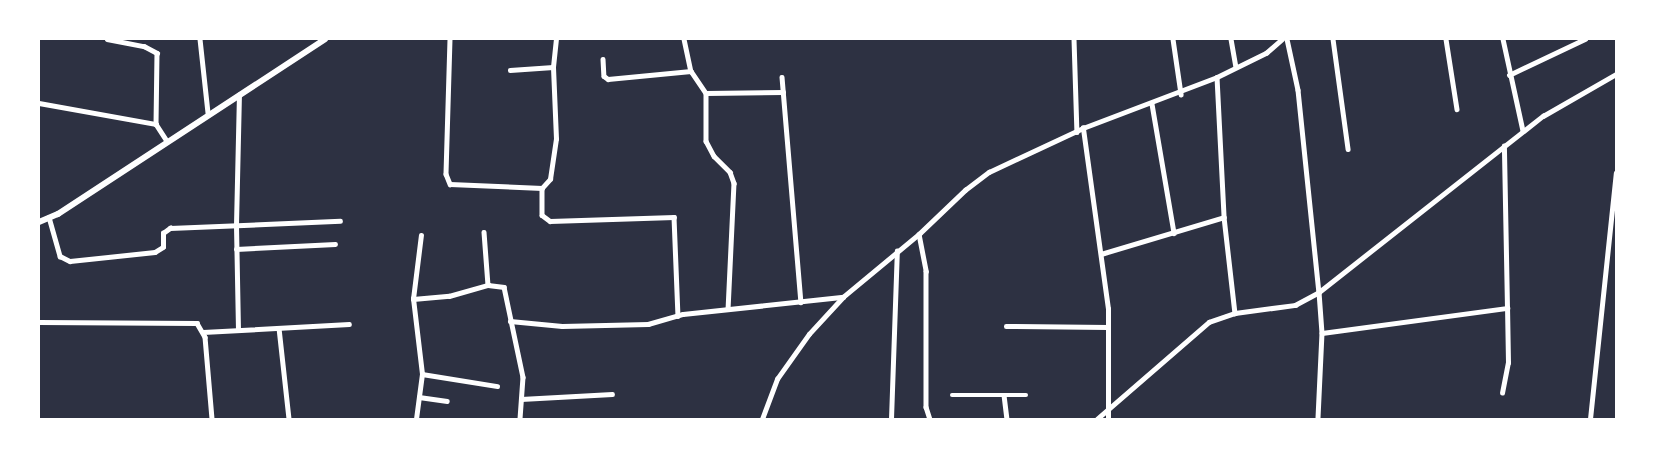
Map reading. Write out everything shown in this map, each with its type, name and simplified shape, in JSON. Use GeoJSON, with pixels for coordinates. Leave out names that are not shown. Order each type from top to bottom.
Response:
{"type":"FeatureCollection","features":[{"type":"Feature","properties":{"kind":"street"},"geometry":{"type":"LineString","coordinates":[[107,39],[144,46],[157,53],[156,124],[167,141]]}},
{"type":"Feature","properties":{"kind":"street"},"geometry":{"type":"LineString","coordinates":[[200,39],[207,113]]}},
{"type":"Feature","properties":{"kind":"street"},"geometry":{"type":"LineString","coordinates":[[39,222],[325,39]]}},
{"type":"Feature","properties":{"kind":"street"},"geometry":{"type":"LineString","coordinates":[[450,39],[446,174],[450,184],[542,188]]}},
{"type":"Feature","properties":{"kind":"street"},"geometry":{"type":"LineString","coordinates":[[556,39],[553,68],[556,139],[550,179],[542,188],[542,215],[547,221],[674,217],[678,316]]}},
{"type":"Feature","properties":{"kind":"street"},"geometry":{"type":"LineString","coordinates":[[684,39],[691,71],[706,93],[706,141],[714,156],[730,172],[734,183],[728,309]]}},
{"type":"Feature","properties":{"kind":"street"},"geometry":{"type":"LineString","coordinates":[[1074,39],[1077,132]]}},
{"type":"Feature","properties":{"kind":"street"},"geometry":{"type":"LineString","coordinates":[[1173,39],[1181,93]]}},
{"type":"Feature","properties":{"kind":"street"},"geometry":{"type":"LineString","coordinates":[[1231,39],[1236,67]]}},
{"type":"Feature","properties":{"kind":"street"},"geometry":{"type":"LineString","coordinates":[[762,419],[777,379],[809,334],[843,297],[919,234],[965,190],[989,172],[1083,129],[1181,93],[1217,77],[1266,54],[1282,39]]}},
{"type":"Feature","properties":{"kind":"street"},"geometry":{"type":"LineString","coordinates":[[1287,39],[1298,90],[1319,292],[1322,333],[1318,419]]}},
{"type":"Feature","properties":{"kind":"street"},"geometry":{"type":"LineString","coordinates":[[1334,39],[1348,149]]}},
{"type":"Feature","properties":{"kind":"street"},"geometry":{"type":"LineString","coordinates":[[1446,39],[1457,109]]}},
{"type":"Feature","properties":{"kind":"street"},"geometry":{"type":"LineString","coordinates":[[1503,39],[1523,131]]}},
{"type":"Feature","properties":{"kind":"street"},"geometry":{"type":"LineString","coordinates":[[1509,75],[1585,39]]}},
{"type":"Feature","properties":{"kind":"street"},"geometry":{"type":"LineString","coordinates":[[603,59],[604,76],[608,80],[691,71]]}},
{"type":"Feature","properties":{"kind":"street"},"geometry":{"type":"LineString","coordinates":[[510,70],[553,68]]}},
{"type":"Feature","properties":{"kind":"street"},"geometry":{"type":"LineString","coordinates":[[1097,419],[1209,322],[1235,313],[1295,305],[1319,292],[1523,131],[1616,74]]}},
{"type":"Feature","properties":{"kind":"street"},"geometry":{"type":"LineString","coordinates":[[782,77],[801,302]]}},
{"type":"Feature","properties":{"kind":"street"},"geometry":{"type":"LineString","coordinates":[[1217,77],[1224,218],[1235,313]]}},
{"type":"Feature","properties":{"kind":"street"},"geometry":{"type":"LineString","coordinates":[[706,93],[783,92]]}},
{"type":"Feature","properties":{"kind":"street"},"geometry":{"type":"LineString","coordinates":[[238,330],[236,225],[239,95]]}},
{"type":"Feature","properties":{"kind":"street"},"geometry":{"type":"LineString","coordinates":[[39,103],[156,124]]}},
{"type":"Feature","properties":{"kind":"street"},"geometry":{"type":"LineString","coordinates":[[1152,104],[1174,233]]}},
{"type":"Feature","properties":{"kind":"street"},"geometry":{"type":"LineString","coordinates":[[1083,129],[1101,254],[1108,327],[1108,419]]}},
{"type":"Feature","properties":{"kind":"street"},"geometry":{"type":"LineString","coordinates":[[1502,393],[1508,363],[1504,146]]}},
{"type":"Feature","properties":{"kind":"street"},"geometry":{"type":"LineString","coordinates":[[1590,419],[1616,173]]}},
{"type":"Feature","properties":{"kind":"street"},"geometry":{"type":"LineString","coordinates":[[49,217],[60,256],[70,261],[155,252],[163,247],[163,233],[170,228],[340,220]]}},
{"type":"Feature","properties":{"kind":"street"},"geometry":{"type":"LineString","coordinates":[[1101,254],[1224,218]]}},
{"type":"Feature","properties":{"kind":"street"},"geometry":{"type":"LineString","coordinates":[[484,232],[488,285]]}},
{"type":"Feature","properties":{"kind":"street"},"geometry":{"type":"LineString","coordinates":[[919,234],[926,271],[926,407],[930,419]]}},
{"type":"Feature","properties":{"kind":"street"},"geometry":{"type":"LineString","coordinates":[[416,419],[422,374],[413,299],[421,236]]}},
{"type":"Feature","properties":{"kind":"street"},"geometry":{"type":"LineString","coordinates":[[236,249],[335,244]]}},
{"type":"Feature","properties":{"kind":"street"},"geometry":{"type":"LineString","coordinates":[[891,419],[897,251]]}},
{"type":"Feature","properties":{"kind":"street"},"geometry":{"type":"LineString","coordinates":[[413,299],[449,296],[488,285],[504,287],[523,377],[520,419]]}},
{"type":"Feature","properties":{"kind":"street"},"geometry":{"type":"LineString","coordinates":[[510,321],[611,326],[648,324],[678,316],[728,309],[843,297]]}},
{"type":"Feature","properties":{"kind":"street"},"geometry":{"type":"LineString","coordinates":[[1322,333],[1507,308]]}},
{"type":"Feature","properties":{"kind":"street"},"geometry":{"type":"LineString","coordinates":[[39,322],[189,320],[197,323],[203,332],[212,419]]}},
{"type":"Feature","properties":{"kind":"street"},"geometry":{"type":"LineString","coordinates":[[203,332],[349,324]]}},
{"type":"Feature","properties":{"kind":"street"},"geometry":{"type":"LineString","coordinates":[[1006,326],[1108,327]]}},
{"type":"Feature","properties":{"kind":"street"},"geometry":{"type":"LineString","coordinates":[[279,328],[289,419]]}},
{"type":"Feature","properties":{"kind":"street"},"geometry":{"type":"LineString","coordinates":[[422,374],[497,386]]}},
{"type":"Feature","properties":{"kind":"street"},"geometry":{"type":"LineString","coordinates":[[521,399],[612,394]]}},
{"type":"Feature","properties":{"kind":"street"},"geometry":{"type":"LineString","coordinates":[[952,395],[1026,395]]}},
{"type":"Feature","properties":{"kind":"street"},"geometry":{"type":"LineString","coordinates":[[1004,395],[1007,419]]}},
{"type":"Feature","properties":{"kind":"street"},"geometry":{"type":"LineString","coordinates":[[419,397],[447,401]]}}]}
